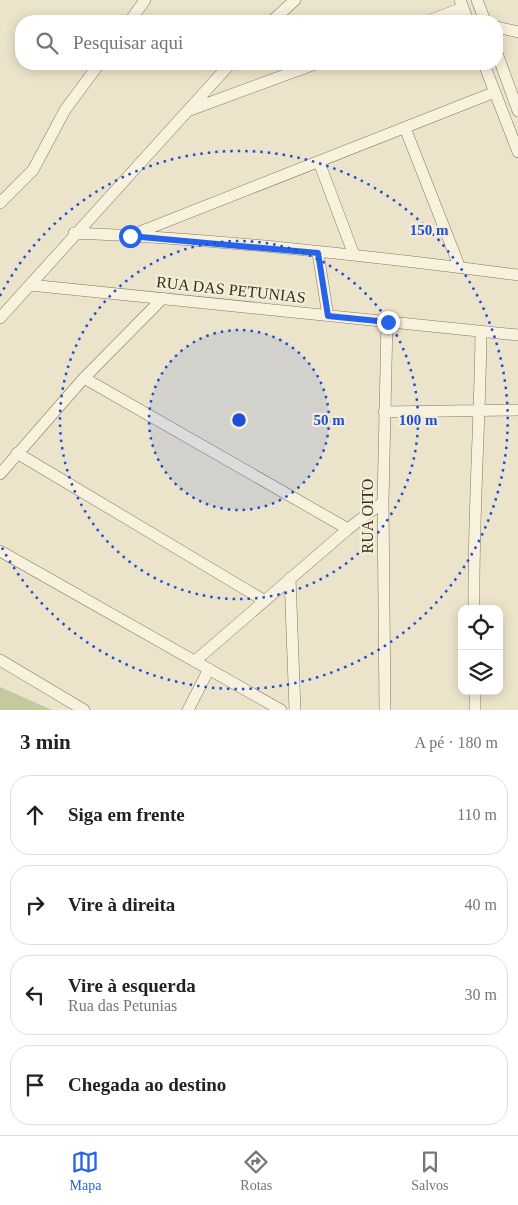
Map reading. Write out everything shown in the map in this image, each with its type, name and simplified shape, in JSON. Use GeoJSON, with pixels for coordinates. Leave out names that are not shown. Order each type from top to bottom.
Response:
{"type":"FeatureCollection","features":[{"type":"Feature","properties":{"kind":"street"},"geometry":{"type":"LineString","coordinates":[[134,15],[145,0]]}},
{"type":"Feature","properties":{"kind":"street"},"geometry":{"type":"LineString","coordinates":[[279,15],[295,0]]}},
{"type":"Feature","properties":{"kind":"street"},"geometry":{"type":"LineString","coordinates":[[477,0],[483,15]]}},
{"type":"Feature","properties":{"kind":"street"},"geometry":{"type":"LineString","coordinates":[[440,15],[461,4]]}},
{"type":"Feature","properties":{"kind":"street"},"geometry":{"type":"LineString","coordinates":[[503,28],[518,32]]}},
{"type":"Feature","properties":{"kind":"street"},"geometry":{"type":"LineString","coordinates":[[0,202],[33,170],[65,110],[95,70]]}},
{"type":"Feature","properties":{"kind":"street"},"geometry":{"type":"LineString","coordinates":[[0,318],[74,234],[225,70]]}},
{"type":"Feature","properties":{"kind":"street"},"geometry":{"type":"LineString","coordinates":[[190,110],[299,70]]}},
{"type":"Feature","properties":{"kind":"street"},"geometry":{"type":"LineString","coordinates":[[486,70],[518,152]]}},
{"type":"Feature","properties":{"kind":"street"},"geometry":{"type":"LineString","coordinates":[[503,70],[518,111]]}},
{"type":"Feature","properties":{"kind":"street"},"geometry":{"type":"LineString","coordinates":[[130,236],[495,92]]}},
{"type":"Feature","properties":{"kind":"street"},"geometry":{"type":"LineString","coordinates":[[405,128],[460,268]]}},
{"type":"Feature","properties":{"kind":"street"},"geometry":{"type":"LineString","coordinates":[[319,162],[354,255]]}},
{"type":"Feature","properties":{"kind":"street"},"geometry":{"type":"LineString","coordinates":[[74,234],[130,236],[354,255],[518,275]]}},
{"type":"Feature","properties":{"kind":"street"},"geometry":{"type":"LineString","coordinates":[[318,253],[328,316]]}},
{"type":"Feature","properties":{"kind":"street","name":"RUA DAS PETUNIAS"},"geometry":{"type":"LineString","coordinates":[[30,285],[518,335]]}},
{"type":"Feature","properties":{"kind":"street"},"geometry":{"type":"LineString","coordinates":[[0,474],[84,378],[163,298]]}},
{"type":"Feature","properties":{"kind":"street","name":"RUA OITO"},"geometry":{"type":"LineString","coordinates":[[385,710],[383,502],[388,322]]}},
{"type":"Feature","properties":{"kind":"street"},"geometry":{"type":"LineString","coordinates":[[474,605],[474,528],[480,410],[481,332]]}},
{"type":"Feature","properties":{"kind":"street"},"geometry":{"type":"LineString","coordinates":[[84,378],[348,529]]}},
{"type":"Feature","properties":{"kind":"street"},"geometry":{"type":"LineString","coordinates":[[384,412],[518,410]]}},
{"type":"Feature","properties":{"kind":"street"},"geometry":{"type":"LineString","coordinates":[[17,454],[265,601]]}},
{"type":"Feature","properties":{"kind":"street"},"geometry":{"type":"LineString","coordinates":[[195,661],[290,578],[383,502]]}},
{"type":"Feature","properties":{"kind":"street"},"geometry":{"type":"LineString","coordinates":[[0,551],[281,710]]}},
{"type":"Feature","properties":{"kind":"street"},"geometry":{"type":"LineString","coordinates":[[290,578],[296,710]]}},
{"type":"Feature","properties":{"kind":"street"},"geometry":{"type":"LineString","coordinates":[[0,660],[84,710]]}},
{"type":"Feature","properties":{"kind":"street"},"geometry":{"type":"LineString","coordinates":[[188,710],[209,670]]}},
{"type":"Feature","properties":{"kind":"street"},"geometry":{"type":"LineString","coordinates":[[475,695],[475,710]]}},
{"type":"Feature","properties":{"kind":"green space"},"geometry":{"type":"Polygon","coordinates":[[[0,687],[52,710],[0,710],[0,687]]]}},
{"type":"Feature","properties":{"kind":"route"},"geometry":{"type":"LineString","coordinates":[[130,236],[318,253],[328,316],[388,322]]}}]}
